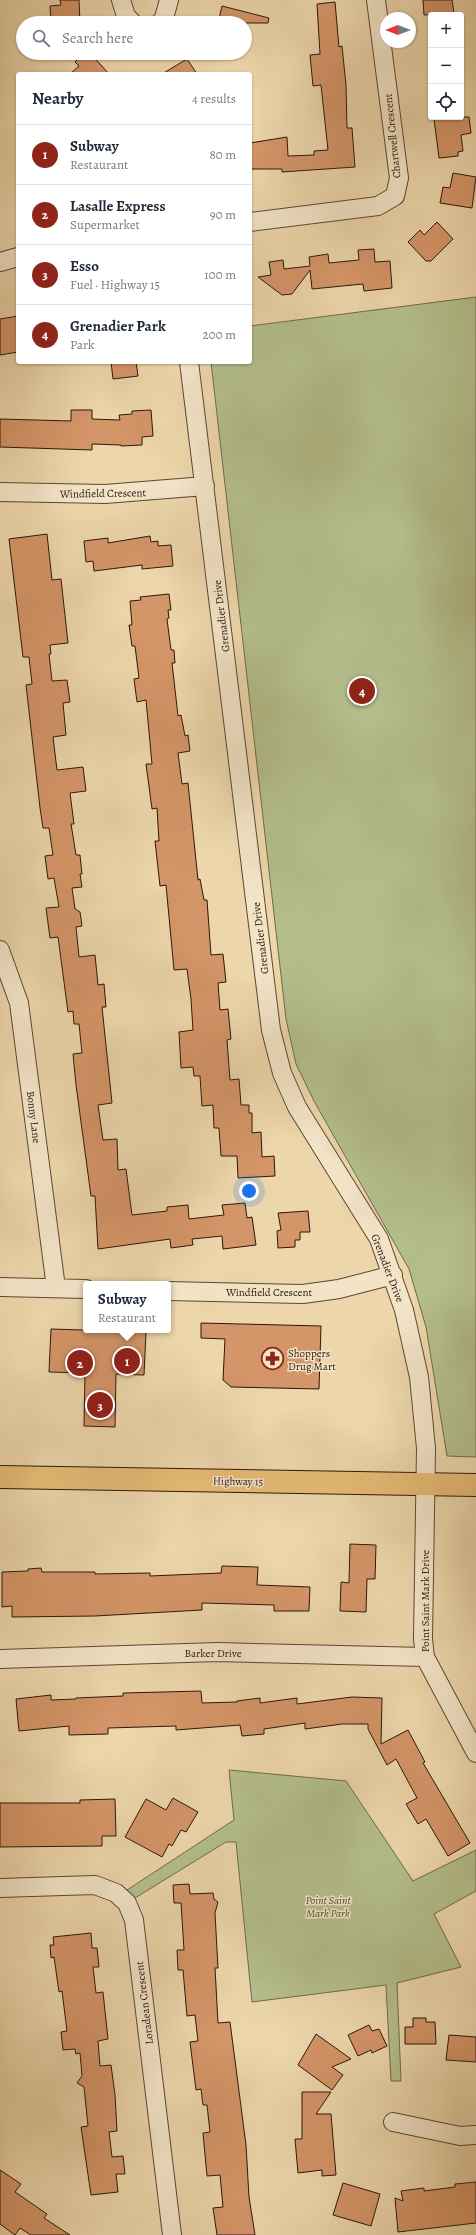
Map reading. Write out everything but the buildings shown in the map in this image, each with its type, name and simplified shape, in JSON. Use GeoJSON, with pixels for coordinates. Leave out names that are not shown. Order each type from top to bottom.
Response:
{"type":"FeatureCollection","features":[{"type":"Feature","properties":{"kind":"main road","name":"Highway 15"},"geometry":{"type":"LineString","coordinates":[[0,1477],[476,1485]]}},
{"type":"Feature","properties":{"kind":"street"},"geometry":{"type":"LineString","coordinates":[[121,0],[126,16]]}},
{"type":"Feature","properties":{"kind":"street"},"geometry":{"type":"LineString","coordinates":[[165,16],[169,0]]}},
{"type":"Feature","properties":{"kind":"street","name":"Chartwell Crescent"},"geometry":{"type":"LineString","coordinates":[[252,222],[378,206],[395,196],[398,178],[376,0]]}},
{"type":"Feature","properties":{"kind":"street"},"geometry":{"type":"LineString","coordinates":[[0,262],[16,258]]}},
{"type":"Feature","properties":{"kind":"street","name":"Grenadier Drive"},"geometry":{"type":"LineString","coordinates":[[189,364],[271,1030],[282,1073],[298,1107],[379,1239],[393,1275],[404,1310],[419,1377],[426,1448],[426,1484]]}},
{"type":"Feature","properties":{"kind":"street","name":"Windfield Crescent"},"geometry":{"type":"LineString","coordinates":[[0,492],[105,494],[205,486]]}},
{"type":"Feature","properties":{"kind":"street","name":"Bonny Lane"},"geometry":{"type":"LineString","coordinates":[[0,950],[19,1003],[56,1288]]}},
{"type":"Feature","properties":{"kind":"street","name":"Windfield Crescent"},"geometry":{"type":"LineString","coordinates":[[171,1291],[303,1294],[339,1289],[393,1275]]}},
{"type":"Feature","properties":{"kind":"street"},"geometry":{"type":"LineString","coordinates":[[0,1287],[83,1289]]}},
{"type":"Feature","properties":{"kind":"street","name":"Point Saint Mark Drive"},"geometry":{"type":"LineString","coordinates":[[426,1484],[423,1639],[425,1657],[476,1753]]}},
{"type":"Feature","properties":{"kind":"street","name":"Barker Drive"},"geometry":{"type":"LineString","coordinates":[[0,1659],[217,1652],[425,1657]]}},
{"type":"Feature","properties":{"kind":"street","name":"Loradean Crescent"},"geometry":{"type":"LineString","coordinates":[[0,1888],[95,1885],[116,1893],[127,1903],[134,1920],[172,2235]]}},
{"type":"Feature","properties":{"kind":"street"},"geometry":{"type":"LineString","coordinates":[[393,2122],[460,2136],[476,2135]]}},
{"type":"Feature","properties":{"kind":"green space"},"geometry":{"type":"Polygon","coordinates":[[[476,297],[476,1457],[447,1456],[426,1327],[409,1269],[314,1101],[296,1064],[286,1019],[211,364],[252,364],[252,326],[476,297]]]}},
{"type":"Feature","properties":{"kind":"green space","name":"Point Saint Mark Park"},"geometry":{"type":"Polygon","coordinates":[[[229,1770],[346,1781],[413,1881],[476,1850],[476,1891],[434,1914],[461,1967],[397,1983],[401,2081],[391,2081],[386,1985],[252,2002],[236,1842],[226,1842],[135,1898],[127,1890],[234,1820],[229,1770]]]}},
{"type":"Feature","properties":{"kind":"place","name":"Grenadier Park"},"geometry":{"type":"Point","coordinates":[362,691]}},
{"type":"Feature","properties":{"kind":"place","name":"Shoppers Drug Mart"},"geometry":{"type":"Point","coordinates":[272,1359]}},
{"type":"Feature","properties":{"kind":"place","name":"Subway"},"geometry":{"type":"Point","coordinates":[127,1361]}},
{"type":"Feature","properties":{"kind":"place","name":"Lasalle Express"},"geometry":{"type":"Point","coordinates":[80,1363]}},
{"type":"Feature","properties":{"kind":"place","name":"Esso"},"geometry":{"type":"Point","coordinates":[100,1405]}}]}
